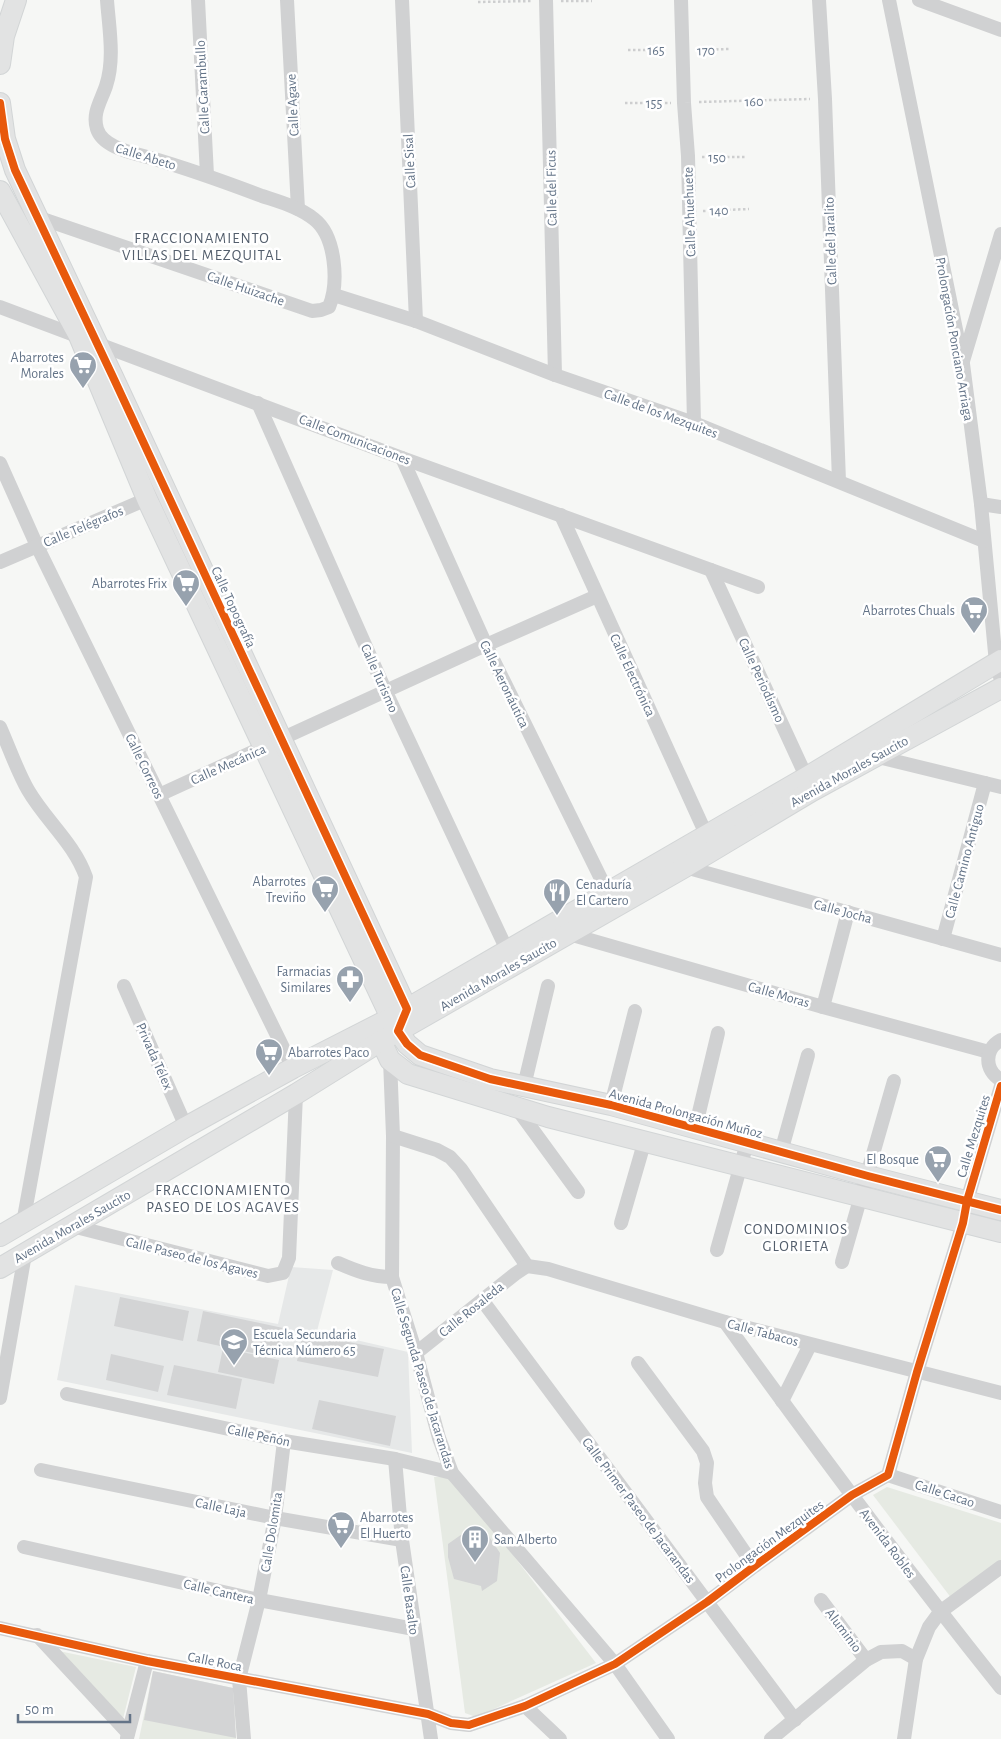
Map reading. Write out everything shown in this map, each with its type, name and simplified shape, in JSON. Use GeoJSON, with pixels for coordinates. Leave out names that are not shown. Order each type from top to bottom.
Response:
{"type":"FeatureCollection","features":[{"type":"Feature","properties":{"kind":"street"},"geometry":{"type":"LineString","coordinates":[[0,64],[2,35],[16,0]]}},
{"type":"Feature","properties":{"kind":"street","name":"Calle Abeto"},"geometry":{"type":"LineString","coordinates":[[107,0],[112,66],[106,87],[95,112],[97,130],[111,146],[207,175],[298,209],[315,220],[327,237],[334,260],[334,294]]}},
{"type":"Feature","properties":{"kind":"street","name":"Calle Garambullo"},"geometry":{"type":"LineString","coordinates":[[198,0],[207,175]]}},
{"type":"Feature","properties":{"kind":"street","name":"Calle Agave"},"geometry":{"type":"LineString","coordinates":[[287,0],[298,209]]}},
{"type":"Feature","properties":{"kind":"street","name":"Calle Sisal"},"geometry":{"type":"LineString","coordinates":[[402,0],[416,321]]}},
{"type":"Feature","properties":{"kind":"street","name":"Calle Ahuehuete"},"geometry":{"type":"LineString","coordinates":[[681,0],[684,103],[688,156],[694,423]]}},
{"type":"Feature","properties":{"kind":"street","name":"Calle del Jaralito"},"geometry":{"type":"LineString","coordinates":[[819,0],[839,481]]}},
{"type":"Feature","properties":{"kind":"street","name":"Prolongación Ponciano Arriaga"},"geometry":{"type":"LineString","coordinates":[[889,0],[962,364],[981,504],[999,667]]}},
{"type":"Feature","properties":{"kind":"street"},"geometry":{"type":"LineString","coordinates":[[919,0],[1001,30]]}},
{"type":"Feature","properties":{"kind":"street","name":"Calle del Ficus"},"geometry":{"type":"LineString","coordinates":[[546,1],[555,375]]}},
{"type":"Feature","properties":{"kind":"street","name":"Calle Topografía"},"geometry":{"type":"LineString","coordinates":[[0,103],[5,139],[15,170],[282,739],[399,1020]]}},
{"type":"Feature","properties":{"kind":"street"},"geometry":{"type":"LineString","coordinates":[[0,191],[5,208],[79,336],[147,499],[263,748],[399,1020],[381,1041],[390,1060],[408,1074],[548,1117],[645,1140],[1001,1232]]}},
{"type":"Feature","properties":{"kind":"street","name":"Calle Huizache"},"geometry":{"type":"LineString","coordinates":[[5,208],[37,217],[312,311],[329,307],[334,294]]}},
{"type":"Feature","properties":{"kind":"street"},"geometry":{"type":"LineString","coordinates":[[962,364],[1001,234]]}},
{"type":"Feature","properties":{"kind":"street","name":"Calle de los Mezquites"},"geometry":{"type":"LineString","coordinates":[[334,294],[416,321],[555,375],[694,423],[984,541]]}},
{"type":"Feature","properties":{"kind":"street","name":"Calle Comunicaciones"},"geometry":{"type":"LineString","coordinates":[[0,307],[402,458],[561,514],[758,588]]}},
{"type":"Feature","properties":{"kind":"street","name":"Calle Turismo"},"geometry":{"type":"LineString","coordinates":[[258,403],[386,692],[507,950]]}},
{"type":"Feature","properties":{"kind":"street","name":"Calle Aeronáutica"},"geometry":{"type":"LineString","coordinates":[[402,458],[486,645],[611,899]]}},
{"type":"Feature","properties":{"kind":"street","name":"Calle Correos"},"geometry":{"type":"LineString","coordinates":[[0,463],[36,546],[293,1068]]}},
{"type":"Feature","properties":{"kind":"street","name":"Calle Telégrafos"},"geometry":{"type":"LineString","coordinates":[[0,562],[166,490]]}},
{"type":"Feature","properties":{"kind":"street"},"geometry":{"type":"LineString","coordinates":[[981,504],[1001,507]]}},
{"type":"Feature","properties":{"kind":"street","name":"Calle Electrónica"},"geometry":{"type":"LineString","coordinates":[[561,514],[706,834]]}},
{"type":"Feature","properties":{"kind":"street","name":"Calle Periodismo"},"geometry":{"type":"LineString","coordinates":[[711,570],[809,784]]}},
{"type":"Feature","properties":{"kind":"street","name":"Calle Mecánica"},"geometry":{"type":"LineString","coordinates":[[159,795],[597,596]]}},
{"type":"Feature","properties":{"kind":"street","name":"Avenida Morales Saucito"},"geometry":{"type":"LineString","coordinates":[[399,1020],[507,950],[611,899],[685,868],[809,784],[999,667]]}},
{"type":"Feature","properties":{"kind":"street","name":"Avenida Morales Saucito"},"geometry":{"type":"LineString","coordinates":[[0,1236],[186,1127],[293,1068],[399,1020],[569,934],[611,899],[706,834],[809,784],[874,756],[1001,688]]}},
{"type":"Feature","properties":{"kind":"street"},"geometry":{"type":"LineString","coordinates":[[0,727],[28,790],[81,862],[86,876],[23,1223]]}},
{"type":"Feature","properties":{"kind":"street"},"geometry":{"type":"LineString","coordinates":[[874,756],[1001,787]]}},
{"type":"Feature","properties":{"kind":"street","name":"Calle Camino Antiguo"},"geometry":{"type":"LineString","coordinates":[[943,939],[985,783]]}},
{"type":"Feature","properties":{"kind":"street","name":"Calle Jocha"},"geometry":{"type":"LineString","coordinates":[[685,868],[1001,954]]}},
{"type":"Feature","properties":{"kind":"street"},"geometry":{"type":"LineString","coordinates":[[823,1007],[848,912]]}},
{"type":"Feature","properties":{"kind":"street","name":"Calle Moras"},"geometry":{"type":"LineString","coordinates":[[569,934],[823,1007],[989,1052]]}},
{"type":"Feature","properties":{"kind":"street","name":"Privada Télex"},"geometry":{"type":"LineString","coordinates":[[124,986],[186,1127]]}},
{"type":"Feature","properties":{"kind":"street"},"geometry":{"type":"LineString","coordinates":[[524,1086],[548,986]]}},
{"type":"Feature","properties":{"kind":"street"},"geometry":{"type":"LineString","coordinates":[[611,1105],[635,1011]]}},
{"type":"Feature","properties":{"kind":"street","name":"Avenida Prolongación Muñoz"},"geometry":{"type":"LineString","coordinates":[[399,1020],[407,1044],[420,1055],[490,1079],[611,1105],[868,1176],[1001,1210]]}},
{"type":"Feature","properties":{"kind":"street"},"geometry":{"type":"LineString","coordinates":[[695,1129],[718,1033]]}},
{"type":"Feature","properties":{"kind":"street"},"geometry":{"type":"LineString","coordinates":[[1001,1040],[993,1046],[988,1058],[991,1072],[1001,1080]]}},
{"type":"Feature","properties":{"kind":"street","name":"Avenida Morales Saucito"},"geometry":{"type":"LineString","coordinates":[[0,1268],[296,1094],[381,1041]]}},
{"type":"Feature","properties":{"kind":"street"},"geometry":{"type":"LineString","coordinates":[[781,1152],[808,1055]]}},
{"type":"Feature","properties":{"kind":"street","name":"Calle Segunda Paseo de Jacarandas"},"geometry":{"type":"LineString","coordinates":[[390,1060],[393,1136],[392,1277],[439,1438],[452,1473],[615,1664],[668,1739]]}},
{"type":"Feature","properties":{"kind":"street"},"geometry":{"type":"LineString","coordinates":[[842,1262],[894,1081]]}},
{"type":"Feature","properties":{"kind":"street","name":"Calle Mezquites"},"geometry":{"type":"LineString","coordinates":[[964,1223],[967,1201],[1001,1086]]}},
{"type":"Feature","properties":{"kind":"street"},"geometry":{"type":"LineString","coordinates":[[548,1117],[556,1092]]}},
{"type":"Feature","properties":{"kind":"street","name":"Calle Paseo de los Agaves"},"geometry":{"type":"LineString","coordinates":[[72,1226],[268,1276],[283,1273],[289,1258],[296,1094]]}},
{"type":"Feature","properties":{"kind":"street"},"geometry":{"type":"LineString","coordinates":[[516,1107],[578,1192]]}},
{"type":"Feature","properties":{"kind":"street"},"geometry":{"type":"LineString","coordinates":[[393,1136],[437,1150],[450,1157],[527,1266]]}},
{"type":"Feature","properties":{"kind":"street"},"geometry":{"type":"LineString","coordinates":[[621,1223],[645,1140]]}},
{"type":"Feature","properties":{"kind":"street"},"geometry":{"type":"LineString","coordinates":[[717,1250],[746,1143]]}},
{"type":"Feature","properties":{"kind":"street"},"geometry":{"type":"LineString","coordinates":[[888,1475],[917,1372],[964,1223]]}},
{"type":"Feature","properties":{"kind":"street"},"geometry":{"type":"LineString","coordinates":[[0,1398],[25,1254]]}},
{"type":"Feature","properties":{"kind":"street"},"geometry":{"type":"LineString","coordinates":[[338,1264],[362,1274],[392,1277]]}},
{"type":"Feature","properties":{"kind":"street","name":"Calle Rosaleda"},"geometry":{"type":"LineString","coordinates":[[416,1354],[527,1266]]}},
{"type":"Feature","properties":{"kind":"street","name":"Calle Tabacos"},"geometry":{"type":"LineString","coordinates":[[527,1266],[548,1269],[725,1322],[810,1345],[1001,1393]]}},
{"type":"Feature","properties":{"kind":"street","name":"Calle Primer Paseo de Jacarandas"},"geometry":{"type":"LineString","coordinates":[[482,1300],[795,1720]]}},
{"type":"Feature","properties":{"kind":"street","name":"Avenida Robles"},"geometry":{"type":"LineString","coordinates":[[725,1322],[940,1612],[1001,1688]]}},
{"type":"Feature","properties":{"kind":"street"},"geometry":{"type":"LineString","coordinates":[[782,1401],[810,1345]]}},
{"type":"Feature","properties":{"kind":"street"},"geometry":{"type":"LineString","coordinates":[[638,1363],[703,1451],[706,1462],[705,1483],[707,1497],[746,1553],[756,1564]]}},
{"type":"Feature","properties":{"kind":"street","name":"Calle Peñón"},"geometry":{"type":"LineString","coordinates":[[67,1394],[284,1441],[394,1460],[452,1473]]}},
{"type":"Feature","properties":{"kind":"street","name":"Calle Dolomita"},"geometry":{"type":"LineString","coordinates":[[244,1739],[239,1678],[260,1600],[275,1518],[284,1441]]}},
{"type":"Feature","properties":{"kind":"street","name":"Calle Basalto"},"geometry":{"type":"LineString","coordinates":[[394,1460],[402,1540],[431,1739]]}},
{"type":"Feature","properties":{"kind":"street","name":"Calle Laja"},"geometry":{"type":"LineString","coordinates":[[41,1470],[275,1518],[402,1540]]}},
{"type":"Feature","properties":{"kind":"street","name":"Prolongación Mezquites"},"geometry":{"type":"LineString","coordinates":[[428,1714],[451,1723],[469,1725],[525,1706],[615,1664],[707,1602],[852,1495],[888,1475]]}},
{"type":"Feature","properties":{"kind":"street","name":"Calle Cacao"},"geometry":{"type":"LineString","coordinates":[[888,1475],[1001,1512]]}},
{"type":"Feature","properties":{"kind":"street","name":"Calle Cantera"},"geometry":{"type":"LineString","coordinates":[[24,1547],[260,1600],[414,1629]]}},
{"type":"Feature","properties":{"kind":"street"},"geometry":{"type":"LineString","coordinates":[[904,1739],[916,1659],[928,1627],[940,1612],[1001,1567]]}},
{"type":"Feature","properties":{"kind":"street","name":"Aluminio"},"geometry":{"type":"LineString","coordinates":[[821,1600],[866,1660]]}},
{"type":"Feature","properties":{"kind":"street","name":"Calle Roca"},"geometry":{"type":"LineString","coordinates":[[0,1628],[147,1661],[428,1714]]}},
{"type":"Feature","properties":{"kind":"street"},"geometry":{"type":"LineString","coordinates":[[37,1635],[127,1736]]}},
{"type":"Feature","properties":{"kind":"street"},"geometry":{"type":"LineString","coordinates":[[771,1739],[866,1660],[882,1652],[902,1651],[916,1659]]}},
{"type":"Feature","properties":{"kind":"street"},"geometry":{"type":"LineString","coordinates":[[127,1736],[147,1661]]}},
{"type":"Feature","properties":{"kind":"street"},"geometry":{"type":"LineString","coordinates":[[525,1706],[560,1739]]}},
{"type":"Feature","properties":{"kind":"path"},"geometry":{"type":"LineString","coordinates":[[478,2],[592,1]]}},
{"type":"Feature","properties":{"kind":"shaded area","name":"Escuela Secundaria Técnica Número 65"},"geometry":{"type":"Polygon","coordinates":[[[291,1267],[333,1270],[317,1331],[408,1352],[412,1453],[57,1380],[75,1285],[278,1324],[291,1267]]]}},
{"type":"Feature","properties":{"kind":"shaded area"},"geometry":{"type":"Polygon","coordinates":[[[434,1477],[453,1477],[596,1663],[476,1717],[465,1713],[434,1477]]]}},
{"type":"Feature","properties":{"kind":"shaded area"},"geometry":{"type":"Polygon","coordinates":[[[887,1487],[1001,1523],[1001,1561],[952,1599],[873,1495],[887,1487]]]}},
{"type":"Feature","properties":{"kind":"shaded area"},"geometry":{"type":"Polygon","coordinates":[[[54,1650],[136,1667],[122,1723],[54,1650]]]}},
{"type":"Feature","properties":{"kind":"shaded area"},"geometry":{"type":"Polygon","coordinates":[[[153,1671],[233,1688],[236,1739],[139,1739],[153,1671]]]}},
{"type":"Feature","properties":{"kind":"building"},"geometry":{"type":"Polygon","coordinates":[[[120,1297],[189,1311],[183,1341],[114,1326],[120,1297]]]}},
{"type":"Feature","properties":{"kind":"building"},"geometry":{"type":"Polygon","coordinates":[[[203,1311],[283,1328],[276,1358],[197,1341],[203,1311]]]}},
{"type":"Feature","properties":{"kind":"building"},"geometry":{"type":"Polygon","coordinates":[[[303,1333],[384,1349],[378,1377],[297,1361],[303,1333]]]}},
{"type":"Feature","properties":{"kind":"building"},"geometry":{"type":"Polygon","coordinates":[[[223,1348],[279,1360],[274,1384],[218,1372],[223,1348]]]}},
{"type":"Feature","properties":{"kind":"building"},"geometry":{"type":"Polygon","coordinates":[[[111,1354],[164,1366],[158,1392],[106,1380],[111,1354]]]}},
{"type":"Feature","properties":{"kind":"building"},"geometry":{"type":"Polygon","coordinates":[[[174,1365],[242,1379],[236,1409],[167,1395],[174,1365]]]}},
{"type":"Feature","properties":{"kind":"building"},"geometry":{"type":"Polygon","coordinates":[[[319,1400],[396,1416],[390,1446],[312,1429],[319,1400]]]}},
{"type":"Feature","properties":{"kind":"building","name":"San Alberto"},"geometry":{"type":"Polygon","coordinates":[[[465,1532],[482,1538],[488,1535],[500,1553],[497,1581],[482,1591],[481,1586],[454,1579],[448,1557],[448,1544],[465,1532]]]}},
{"type":"Feature","properties":{"kind":"building"},"geometry":{"type":"Polygon","coordinates":[[[153,1671],[233,1688],[236,1738],[144,1720],[153,1671]]]}},
{"type":"Feature","properties":{"kind":"cycle path"},"geometry":{"type":"LineString","coordinates":[[0,103],[5,139],[15,170],[407,1009],[398,1031],[407,1044],[420,1055],[490,1079],[611,1105],[868,1176],[1001,1210]]}},
{"type":"Feature","properties":{"kind":"cycle path"},"geometry":{"type":"LineString","coordinates":[[0,1628],[147,1661],[428,1714],[451,1723],[469,1725],[525,1706],[615,1664],[707,1602],[852,1495],[888,1475],[917,1372],[963,1223],[967,1201],[1001,1086]]}},
{"type":"Feature","properties":{"kind":"place","name":"Abarrotes Morales"},"geometry":{"type":"Point","coordinates":[83,389]}},
{"type":"Feature","properties":{"kind":"place","name":"Abarrotes Frix"},"geometry":{"type":"Point","coordinates":[186,607]}},
{"type":"Feature","properties":{"kind":"place","name":"Abarrotes Chuals"},"geometry":{"type":"Point","coordinates":[974,634]}},
{"type":"Feature","properties":{"kind":"place","name":"Abarrotes Treviño"},"geometry":{"type":"Point","coordinates":[325,913]}},
{"type":"Feature","properties":{"kind":"place","name":"Cenaduría El Cartero"},"geometry":{"type":"Point","coordinates":[557,916]}},
{"type":"Feature","properties":{"kind":"place","name":"Farmacias Similares"},"geometry":{"type":"Point","coordinates":[350,1003]}},
{"type":"Feature","properties":{"kind":"place","name":"Abarrotes Paco"},"geometry":{"type":"Point","coordinates":[269,1076]}},
{"type":"Feature","properties":{"kind":"place","name":"El Bosque"},"geometry":{"type":"Point","coordinates":[938,1183]}},
{"type":"Feature","properties":{"kind":"place","name":"Escuela Secundaria Técnica Número 65"},"geometry":{"type":"Point","coordinates":[234,1366]}},
{"type":"Feature","properties":{"kind":"place","name":"Abarrotes El Huerto"},"geometry":{"type":"Point","coordinates":[341,1549]}},
{"type":"Feature","properties":{"kind":"place","name":"San Alberto"},"geometry":{"type":"Point","coordinates":[475,1563]}},
{"type":"Feature","properties":{"kind":"district","name":"FRACCIONAMIENTO VILLAS DEL MEZQUITAL"},"geometry":{"type":"Point","coordinates":[202,246]}},
{"type":"Feature","properties":{"kind":"district","name":"FRACCIONAMIENTO PASEO DE LOS AGAVES"},"geometry":{"type":"Point","coordinates":[223,1198]}},
{"type":"Feature","properties":{"kind":"district","name":"CONDOMINIOS GLORIETA"},"geometry":{"type":"Point","coordinates":[796,1238]}}]}
